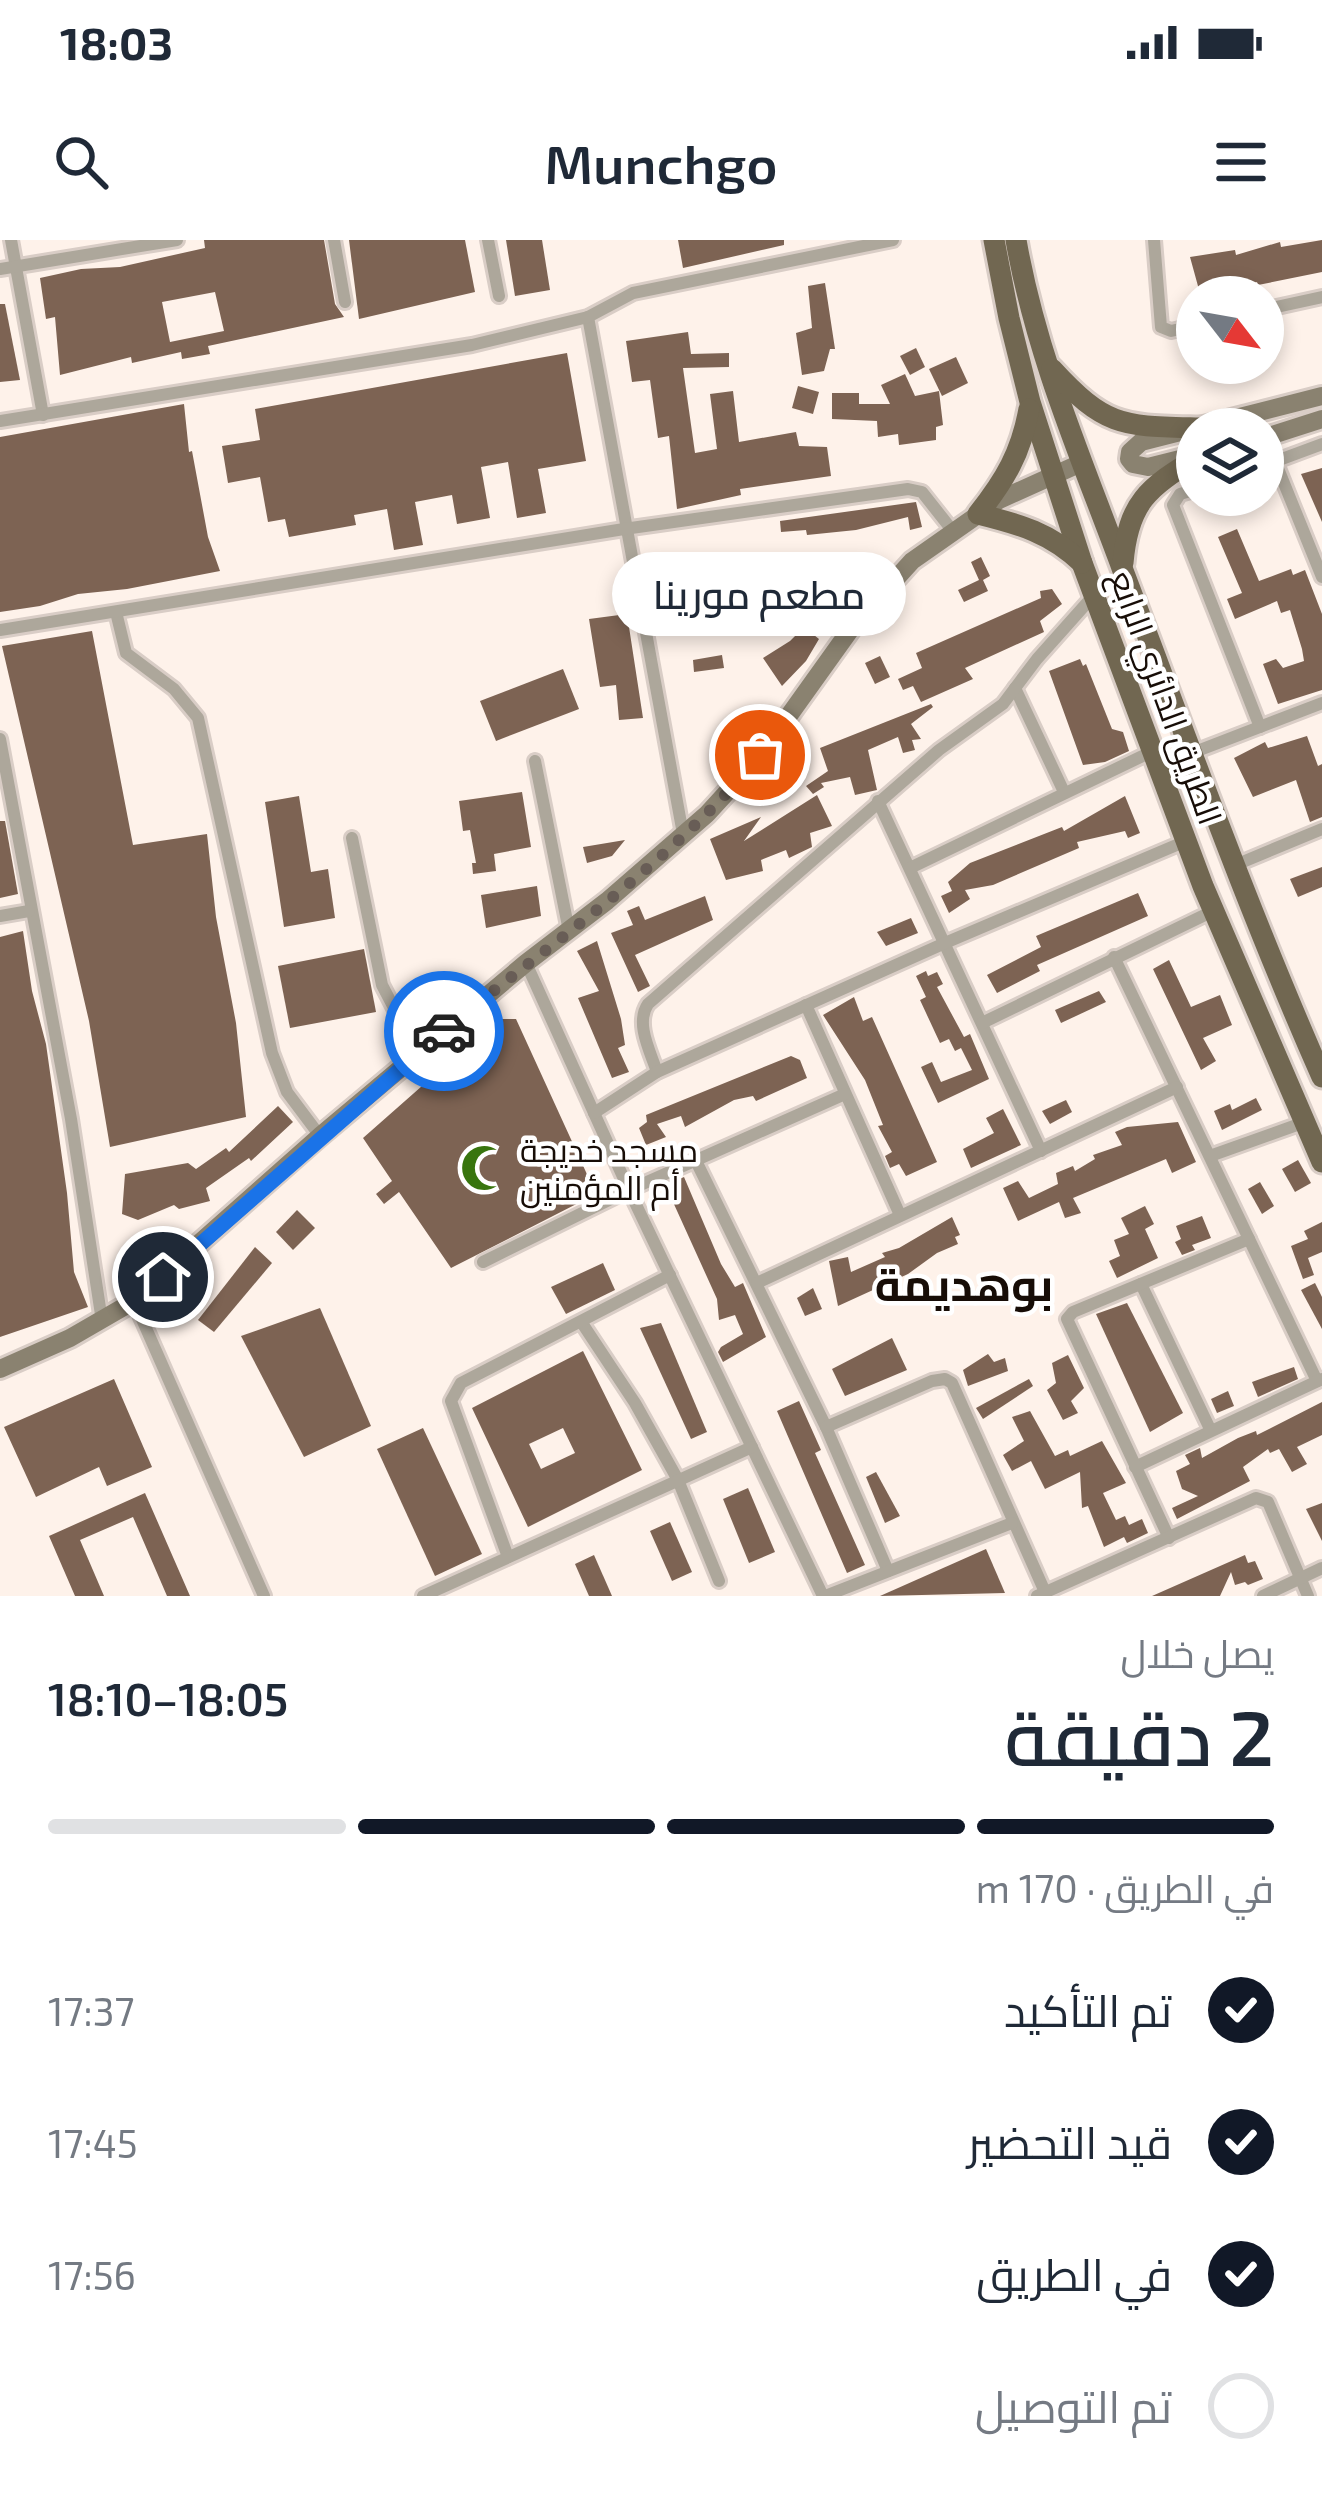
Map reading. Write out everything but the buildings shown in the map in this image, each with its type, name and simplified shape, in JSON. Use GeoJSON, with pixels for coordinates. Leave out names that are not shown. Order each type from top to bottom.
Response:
{"type":"FeatureCollection","features":[{"type":"Feature","properties":{"kind":"main road","name":"الطريق الدائري الرابع"},"geometry":{"type":"LineString","coordinates":[[994,240],[1030,402],[1082,563],[1213,911],[1322,1162]]}},
{"type":"Feature","properties":{"kind":"main road","name":"الطريق الدائري الرابع"},"geometry":{"type":"LineString","coordinates":[[1016,240],[1046,362],[1081,463],[1233,866],[1321,1072]]}},
{"type":"Feature","properties":{"kind":"main road"},"geometry":{"type":"LineString","coordinates":[[1046,362],[1077,396],[1119,423],[1176,427]]}},
{"type":"Feature","properties":{"kind":"main road"},"geometry":{"type":"LineString","coordinates":[[1276,408],[1322,396]]}},
{"type":"Feature","properties":{"kind":"main road"},"geometry":{"type":"LineString","coordinates":[[977,514],[1013,466],[1030,402]]}},
{"type":"Feature","properties":{"kind":"main road"},"geometry":{"type":"LineString","coordinates":[[1284,431],[1322,419]]}},
{"type":"Feature","properties":{"kind":"main road"},"geometry":{"type":"LineString","coordinates":[[1176,434],[1141,442],[1129,459],[1148,467],[1176,461]]}},
{"type":"Feature","properties":{"kind":"main road"},"geometry":{"type":"LineString","coordinates":[[0,1369],[134,1301],[320,1136],[683,834],[760,755],[893,579],[977,514],[1081,463]]}},
{"type":"Feature","properties":{"kind":"main road"},"geometry":{"type":"LineString","coordinates":[[1123,569],[1126,535],[1142,499],[1176,470]]}},
{"type":"Feature","properties":{"kind":"main road"},"geometry":{"type":"LineString","coordinates":[[977,514],[1049,536],[1082,563]]}},
{"type":"Feature","properties":{"kind":"street"},"geometry":{"type":"LineString","coordinates":[[11,240],[43,415]]}},
{"type":"Feature","properties":{"kind":"street"},"geometry":{"type":"LineString","coordinates":[[0,268],[177,240]]}},
{"type":"Feature","properties":{"kind":"street"},"geometry":{"type":"LineString","coordinates":[[334,240],[345,302]]}},
{"type":"Feature","properties":{"kind":"street"},"geometry":{"type":"LineString","coordinates":[[488,240],[499,296]]}},
{"type":"Feature","properties":{"kind":"street"},"geometry":{"type":"LineString","coordinates":[[0,422],[472,344],[588,317],[633,293],[858,243],[893,240]]}},
{"type":"Feature","properties":{"kind":"street"},"geometry":{"type":"LineString","coordinates":[[1154,240],[1161,327],[1176,330]]}},
{"type":"Feature","properties":{"kind":"street"},"geometry":{"type":"LineString","coordinates":[[1284,305],[1322,297]]}},
{"type":"Feature","properties":{"kind":"street"},"geometry":{"type":"LineString","coordinates":[[588,317],[683,834]]}},
{"type":"Feature","properties":{"kind":"street"},"geometry":{"type":"LineString","coordinates":[[1284,458],[1322,444]]}},
{"type":"Feature","properties":{"kind":"street"},"geometry":{"type":"LineString","coordinates":[[0,630],[625,529],[908,489],[922,492],[952,530]]}},
{"type":"Feature","properties":{"kind":"street"},"geometry":{"type":"LineString","coordinates":[[1284,495],[1320,568]]}},
{"type":"Feature","properties":{"kind":"street"},"geometry":{"type":"LineString","coordinates":[[1177,516],[1260,727]]}},
{"type":"Feature","properties":{"kind":"street"},"geometry":{"type":"LineString","coordinates":[[657,1072],[642,1024],[648,1004],[878,801],[969,726],[990,715],[1094,595]]}},
{"type":"Feature","properties":{"kind":"street"},"geometry":{"type":"LineString","coordinates":[[116,612],[126,652],[134,663],[174,689],[198,718],[272,1053],[287,1092],[320,1136]]}},
{"type":"Feature","properties":{"kind":"street"},"geometry":{"type":"LineString","coordinates":[[1015,688],[1064,792]]}},
{"type":"Feature","properties":{"kind":"street"},"geometry":{"type":"LineString","coordinates":[[1192,753],[1322,703]]}},
{"type":"Feature","properties":{"kind":"street"},"geometry":{"type":"LineString","coordinates":[[0,739],[102,1321]]}},
{"type":"Feature","properties":{"kind":"street"},"geometry":{"type":"LineString","coordinates":[[910,868],[1153,751]]}},
{"type":"Feature","properties":{"kind":"street"},"geometry":{"type":"LineString","coordinates":[[535,761],[569,931]]}},
{"type":"Feature","properties":{"kind":"street"},"geometry":{"type":"LineString","coordinates":[[878,801],[1040,1151]]}},
{"type":"Feature","properties":{"kind":"street"},"geometry":{"type":"LineString","coordinates":[[1233,866],[1322,829]]}},
{"type":"Feature","properties":{"kind":"street"},"geometry":{"type":"LineString","coordinates":[[352,838],[382,985],[425,1048]]}},
{"type":"Feature","properties":{"kind":"street"},"geometry":{"type":"LineString","coordinates":[[594,1113],[657,1072],[1186,841]]}},
{"type":"Feature","properties":{"kind":"street"},"geometry":{"type":"LineString","coordinates":[[0,916],[29,911]]}},
{"type":"Feature","properties":{"kind":"street"},"geometry":{"type":"LineString","coordinates":[[982,1023],[1213,911]]}},
{"type":"Feature","properties":{"kind":"street"},"geometry":{"type":"LineString","coordinates":[[1114,957],[1320,1380],[1135,1467]]}},
{"type":"Feature","properties":{"kind":"street"},"geometry":{"type":"LineString","coordinates":[[526,963],[824,1596],[1012,1523]]}},
{"type":"Feature","properties":{"kind":"street"},"geometry":{"type":"LineString","coordinates":[[806,1005],[900,1215]]}},
{"type":"Feature","properties":{"kind":"street"},"geometry":{"type":"LineString","coordinates":[[757,1283],[1177,1087]]}},
{"type":"Feature","properties":{"kind":"street"},"geometry":{"type":"LineString","coordinates":[[483,1262],[629,1190],[845,1094]]}},
{"type":"Feature","properties":{"kind":"street"},"geometry":{"type":"LineString","coordinates":[[1210,1156],[1305,1122]]}},
{"type":"Feature","properties":{"kind":"street"},"geometry":{"type":"LineString","coordinates":[[697,1163],[826,1427],[888,1570]]}},
{"type":"Feature","properties":{"kind":"street"},"geometry":{"type":"LineString","coordinates":[[1168,1538],[1067,1318],[1249,1239]]}},
{"type":"Feature","properties":{"kind":"street"},"geometry":{"type":"LineString","coordinates":[[508,1558],[451,1401],[460,1383],[670,1275]]}},
{"type":"Feature","properties":{"kind":"street"},"geometry":{"type":"LineString","coordinates":[[1141,1284],[1210,1430]]}},
{"type":"Feature","properties":{"kind":"street"},"geometry":{"type":"LineString","coordinates":[[134,1301],[264,1596]]}},
{"type":"Feature","properties":{"kind":"street"},"geometry":{"type":"LineString","coordinates":[[582,1323],[678,1480],[718,1581]]}},
{"type":"Feature","properties":{"kind":"street"},"geometry":{"type":"LineString","coordinates":[[826,1427],[932,1381],[945,1379],[952,1384],[1041,1594],[1263,1498],[1308,1596]]}},
{"type":"Feature","properties":{"kind":"street"},"geometry":{"type":"LineString","coordinates":[[423,1596],[752,1447]]}},
{"type":"Feature","properties":{"kind":"street"},"geometry":{"type":"LineString","coordinates":[[1263,1596],[1322,1568]]}},
{"type":"Feature","properties":{"kind":"way so far"},"geometry":{"type":"LineString","coordinates":[[444,1031],[651,863],[707,814],[760,755]]}},
{"type":"Feature","properties":{"kind":"place","name":"مطعم مورينا"},"geometry":{"type":"Point","coordinates":[760,755]}},
{"type":"Feature","properties":{"kind":"place","name":"مسجد خديجة أم المؤمنين"},"geometry":{"type":"Point","coordinates":[484,1168]}},
{"type":"Feature","properties":{"kind":"district","name":"بوهديمة"},"geometry":{"type":"Point","coordinates":[964,1283]}},
{"type":"Feature","properties":{"kind":"route"},"geometry":{"type":"LineString","coordinates":[[163,1277],[444,1031]]}}]}
